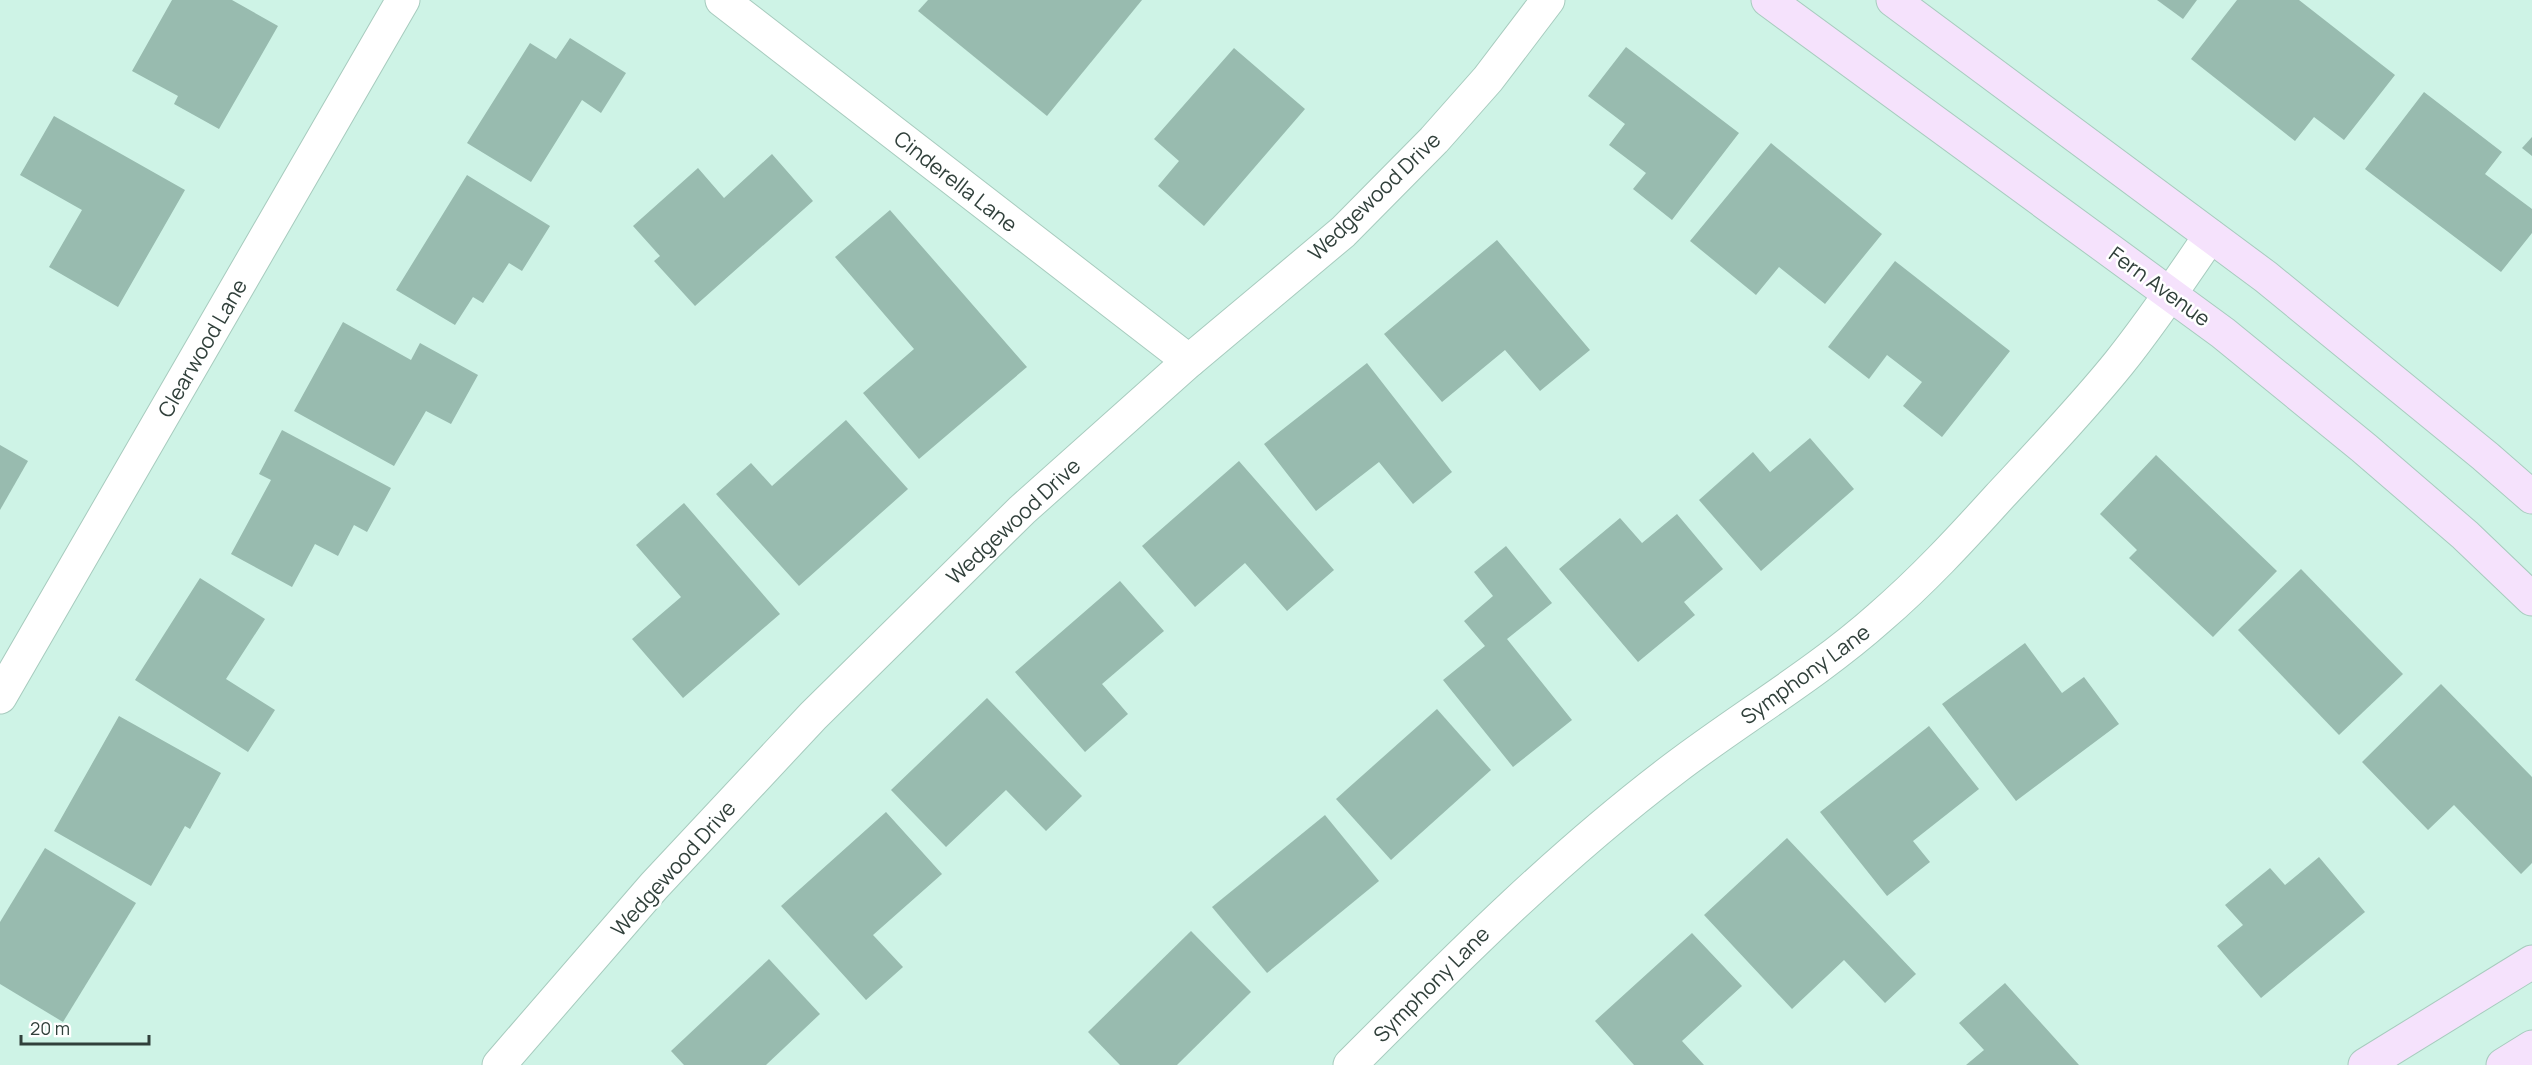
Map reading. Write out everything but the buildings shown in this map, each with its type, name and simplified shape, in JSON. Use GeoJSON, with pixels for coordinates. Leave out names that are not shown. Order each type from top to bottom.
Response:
{"type":"FeatureCollection","features":[{"type":"Feature","properties":{"kind":"street","name":"Clearwood Lane"},"geometry":{"type":"LineString","coordinates":[[0,696],[403,0]]}},
{"type":"Feature","properties":{"kind":"street","name":"Cinderella Lane"},"geometry":{"type":"LineString","coordinates":[[722,0],[1189,361]]}},
{"type":"Feature","properties":{"kind":"street","name":"Wedgewood Drive"},"geometry":{"type":"LineString","coordinates":[[499,1065],[654,886],[813,716],[1022,510],[1189,361],[1343,232],[1434,140],[1488,79],[1548,0]]}},
{"type":"Feature","properties":{"kind":"street","name":"Fern Avenue"},"geometry":{"type":"LineString","coordinates":[[1768,0],[2223,333],[2364,448],[2465,535],[2532,599]]}},
{"type":"Feature","properties":{"kind":"street"},"geometry":{"type":"LineString","coordinates":[[1893,0],[2266,277],[2532,497]]}},
{"type":"Feature","properties":{"kind":"street","name":"Symphony Lane"},"geometry":{"type":"LineString","coordinates":[[1350,1065],[1504,912],[1566,857],[1674,768],[1826,661],[1877,621],[1926,576],[2069,422],[2171,294],[2210,236]]}},
{"type":"Feature","properties":{"kind":"street"},"geometry":{"type":"LineString","coordinates":[[2365,1065],[2532,962]]}},
{"type":"Feature","properties":{"kind":"street"},"geometry":{"type":"LineString","coordinates":[[2503,1065],[2532,1047]]}}]}
